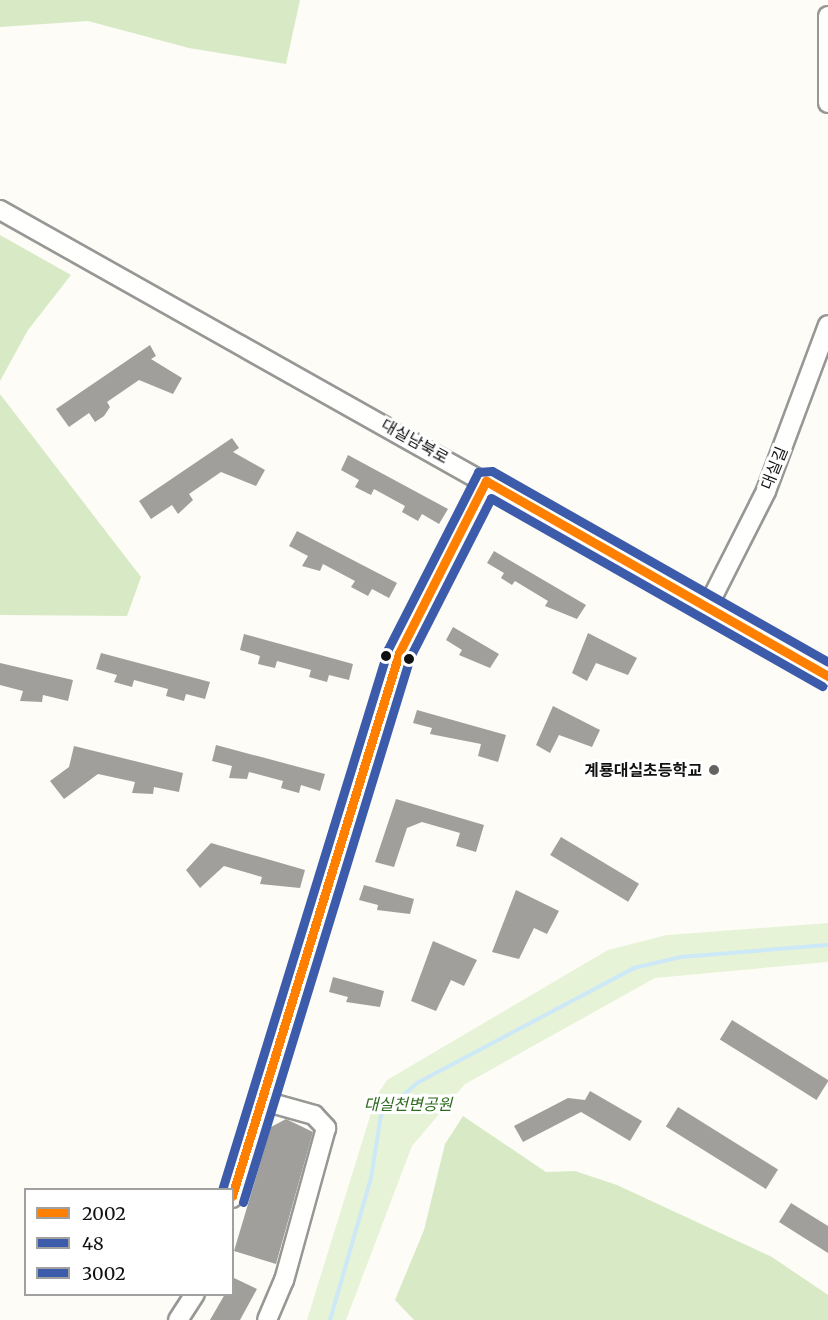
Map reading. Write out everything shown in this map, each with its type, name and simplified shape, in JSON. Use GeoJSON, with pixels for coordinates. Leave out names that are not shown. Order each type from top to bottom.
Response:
{"type":"FeatureCollection","features":[{"type":"Feature","properties":{"kind":"street"},"geometry":{"type":"LineString","coordinates":[[828,16],[828,103]]}},
{"type":"Feature","properties":{"kind":"street","name":"대실남북로"},"geometry":{"type":"LineString","coordinates":[[0,210],[486,481],[828,676]]}},
{"type":"Feature","properties":{"kind":"street","name":"대실길"},"geometry":{"type":"LineString","coordinates":[[708,606],[766,491],[828,325]]}},
{"type":"Feature","properties":{"kind":"street"},"geometry":{"type":"LineString","coordinates":[[234,1192],[264,1101],[308,937],[399,653],[486,481]]}},
{"type":"Feature","properties":{"kind":"street"},"geometry":{"type":"LineString","coordinates":[[264,1101],[314,1115],[326,1128],[284,1280],[267,1320]]}},
{"type":"Feature","properties":{"kind":"street"},"geometry":{"type":"LineString","coordinates":[[178,1320],[194,1296]]}},
{"type":"Feature","properties":{"kind":"green space"},"geometry":{"type":"Polygon","coordinates":[[[0,0],[300,0],[286,64],[189,48],[88,21],[0,27],[0,0]]]}},
{"type":"Feature","properties":{"kind":"green space"},"geometry":{"type":"Polygon","coordinates":[[[0,235],[71,275],[28,330],[0,381],[0,235]]]}},
{"type":"Feature","properties":{"kind":"green space"},"geometry":{"type":"Polygon","coordinates":[[[0,394],[141,577],[127,616],[0,615],[0,394]]]}},
{"type":"Feature","properties":{"kind":"green space","name":"대실천변공원"},"geometry":{"type":"Polygon","coordinates":[[[828,923],[828,962],[655,978],[465,1084],[412,1146],[346,1320],[307,1320],[376,1097],[387,1080],[608,950],[667,935],[828,923]]]}},
{"type":"Feature","properties":{"kind":"green space"},"geometry":{"type":"Polygon","coordinates":[[[463,1116],[546,1172],[575,1171],[617,1185],[772,1257],[828,1295],[828,1320],[414,1320],[395,1300],[424,1230],[445,1144],[463,1116]]]}},
{"type":"Feature","properties":{"kind":"building"},"geometry":{"type":"Polygon","coordinates":[[[150,345],[156,356],[151,359],[182,378],[173,394],[139,380],[107,402],[110,407],[104,416],[95,422],[89,413],[69,427],[56,409],[150,345]]]}},
{"type":"Feature","properties":{"kind":"building"},"geometry":{"type":"Polygon","coordinates":[[[232,438],[239,448],[233,452],[265,470],[256,486],[221,472],[189,494],[193,500],[178,514],[172,505],[151,519],[139,501],[232,438]]]}},
{"type":"Feature","properties":{"kind":"building"},"geometry":{"type":"Polygon","coordinates":[[[348,455],[448,509],[439,524],[422,514],[418,521],[402,512],[405,506],[374,489],[371,495],[355,487],[359,480],[341,470],[348,455]]]}},
{"type":"Feature","properties":{"kind":"building"},"geometry":{"type":"Polygon","coordinates":[[[297,531],[397,583],[389,598],[372,589],[368,596],[351,587],[355,581],[323,564],[320,571],[302,566],[308,556],[289,546],[297,531]]]}},
{"type":"Feature","properties":{"kind":"building"},"geometry":{"type":"Polygon","coordinates":[[[494,551],[586,605],[577,619],[545,606],[548,601],[515,581],[512,585],[501,578],[504,573],[487,563],[494,551]]]}},
{"type":"Feature","properties":{"kind":"building"},"geometry":{"type":"Polygon","coordinates":[[[453,627],[499,654],[490,668],[459,655],[462,650],[446,640],[453,627]]]}},
{"type":"Feature","properties":{"kind":"building"},"geometry":{"type":"Polygon","coordinates":[[[588,633],[637,658],[628,675],[596,663],[587,681],[572,673],[588,633]]]}},
{"type":"Feature","properties":{"kind":"building"},"geometry":{"type":"Polygon","coordinates":[[[244,634],[353,664],[349,680],[329,675],[327,682],[309,677],[311,670],[277,661],[275,668],[258,664],[260,656],[240,650],[244,634]]]}},
{"type":"Feature","properties":{"kind":"building"},"geometry":{"type":"Polygon","coordinates":[[[101,653],[210,682],[205,699],[186,694],[184,701],[166,696],[168,689],[134,680],[132,687],[114,682],[117,675],[96,669],[101,653]]]}},
{"type":"Feature","properties":{"kind":"building"},"geometry":{"type":"Polygon","coordinates":[[[0,663],[73,680],[68,701],[43,695],[42,702],[20,701],[23,691],[0,685],[0,663]]]}},
{"type":"Feature","properties":{"kind":"building"},"geometry":{"type":"Polygon","coordinates":[[[553,706],[600,730],[592,747],[559,735],[550,753],[536,745],[553,706]]]}},
{"type":"Feature","properties":{"kind":"building"},"geometry":{"type":"Polygon","coordinates":[[[417,710],[506,735],[498,762],[478,756],[481,744],[430,734],[432,728],[413,723],[417,710]]]}},
{"type":"Feature","properties":{"kind":"building"},"geometry":{"type":"Polygon","coordinates":[[[216,745],[325,774],[320,791],[301,785],[299,793],[281,788],[283,781],[249,772],[247,779],[229,778],[232,766],[212,761],[216,745]]]}},
{"type":"Feature","properties":{"kind":"building"},"geometry":{"type":"Polygon","coordinates":[[[74,746],[183,773],[179,792],[154,787],[153,794],[132,793],[135,782],[98,774],[64,799],[50,781],[69,767],[74,746]]]}},
{"type":"Feature","properties":{"kind":"building"},"geometry":{"type":"Polygon","coordinates":[[[396,799],[484,825],[476,852],[456,846],[460,833],[422,822],[407,828],[394,867],[375,862],[396,799]]]}},
{"type":"Feature","properties":{"kind":"building"},"geometry":{"type":"Polygon","coordinates":[[[561,837],[639,884],[628,902],[550,855],[561,837]]]}},
{"type":"Feature","properties":{"kind":"building"},"geometry":{"type":"Polygon","coordinates":[[[211,843],[305,870],[300,888],[260,884],[262,877],[224,866],[200,888],[186,870],[211,843]]]}},
{"type":"Feature","properties":{"kind":"building"},"geometry":{"type":"Polygon","coordinates":[[[364,885],[414,899],[410,914],[377,910],[378,905],[359,900],[364,885]]]}},
{"type":"Feature","properties":{"kind":"building"},"geometry":{"type":"Polygon","coordinates":[[[516,890],[559,911],[547,934],[534,928],[519,959],[492,952],[516,890]]]}},
{"type":"Feature","properties":{"kind":"building"},"geometry":{"type":"Polygon","coordinates":[[[433,941],[477,960],[464,986],[451,980],[436,1011],[411,1001],[433,941]]]}},
{"type":"Feature","properties":{"kind":"building"},"geometry":{"type":"Polygon","coordinates":[[[333,977],[384,991],[380,1007],[346,1002],[348,997],[329,992],[333,977]]]}},
{"type":"Feature","properties":{"kind":"building"},"geometry":{"type":"Polygon","coordinates":[[[732,1020],[828,1080],[816,1100],[720,1040],[732,1020]]]}},
{"type":"Feature","properties":{"kind":"building"},"geometry":{"type":"Polygon","coordinates":[[[590,1091],[642,1121],[630,1141],[581,1112],[523,1142],[514,1126],[568,1098],[585,1100],[590,1091]]]}},
{"type":"Feature","properties":{"kind":"building"},"geometry":{"type":"Polygon","coordinates":[[[678,1107],[778,1170],[766,1189],[666,1127],[678,1107]]]}},
{"type":"Feature","properties":{"kind":"building"},"geometry":{"type":"Polygon","coordinates":[[[286,1119],[313,1132],[276,1264],[234,1251],[271,1127],[286,1119]]]}},
{"type":"Feature","properties":{"kind":"building"},"geometry":{"type":"Polygon","coordinates":[[[791,1203],[828,1226],[828,1253],[779,1222],[791,1203]]]}},
{"type":"Feature","properties":{"kind":"building"},"geometry":{"type":"Polygon","coordinates":[[[234,1278],[257,1289],[240,1320],[210,1320],[224,1296],[234,1296],[234,1278]]]}},
{"type":"Feature","properties":{"kind":"waterway"},"geometry":{"type":"LineString","coordinates":[[330,1320],[371,1178],[381,1115],[417,1083],[634,968],[681,957],[828,945]]}},
{"type":"Feature","properties":{"kind":"transit line","name":"3002"},"geometry":{"type":"LineString","coordinates":[[223,1188],[388,649],[478,472],[492,471],[828,662]]}},
{"type":"Feature","properties":{"kind":"transit line","name":"2002"},"geometry":{"type":"LineString","coordinates":[[486,481],[828,676]]}},
{"type":"Feature","properties":{"kind":"transit line","name":"2002"},"geometry":{"type":"LineString","coordinates":[[234,1189],[399,653],[486,481]]}},
{"type":"Feature","properties":{"kind":"transit line","name":"48"},"geometry":{"type":"LineString","coordinates":[[243,1202],[410,657],[491,498],[822,686]]}},
{"type":"Feature","properties":{"kind":"place","name":"계룡대실초등학교"},"geometry":{"type":"Point","coordinates":[714,770]}}]}
